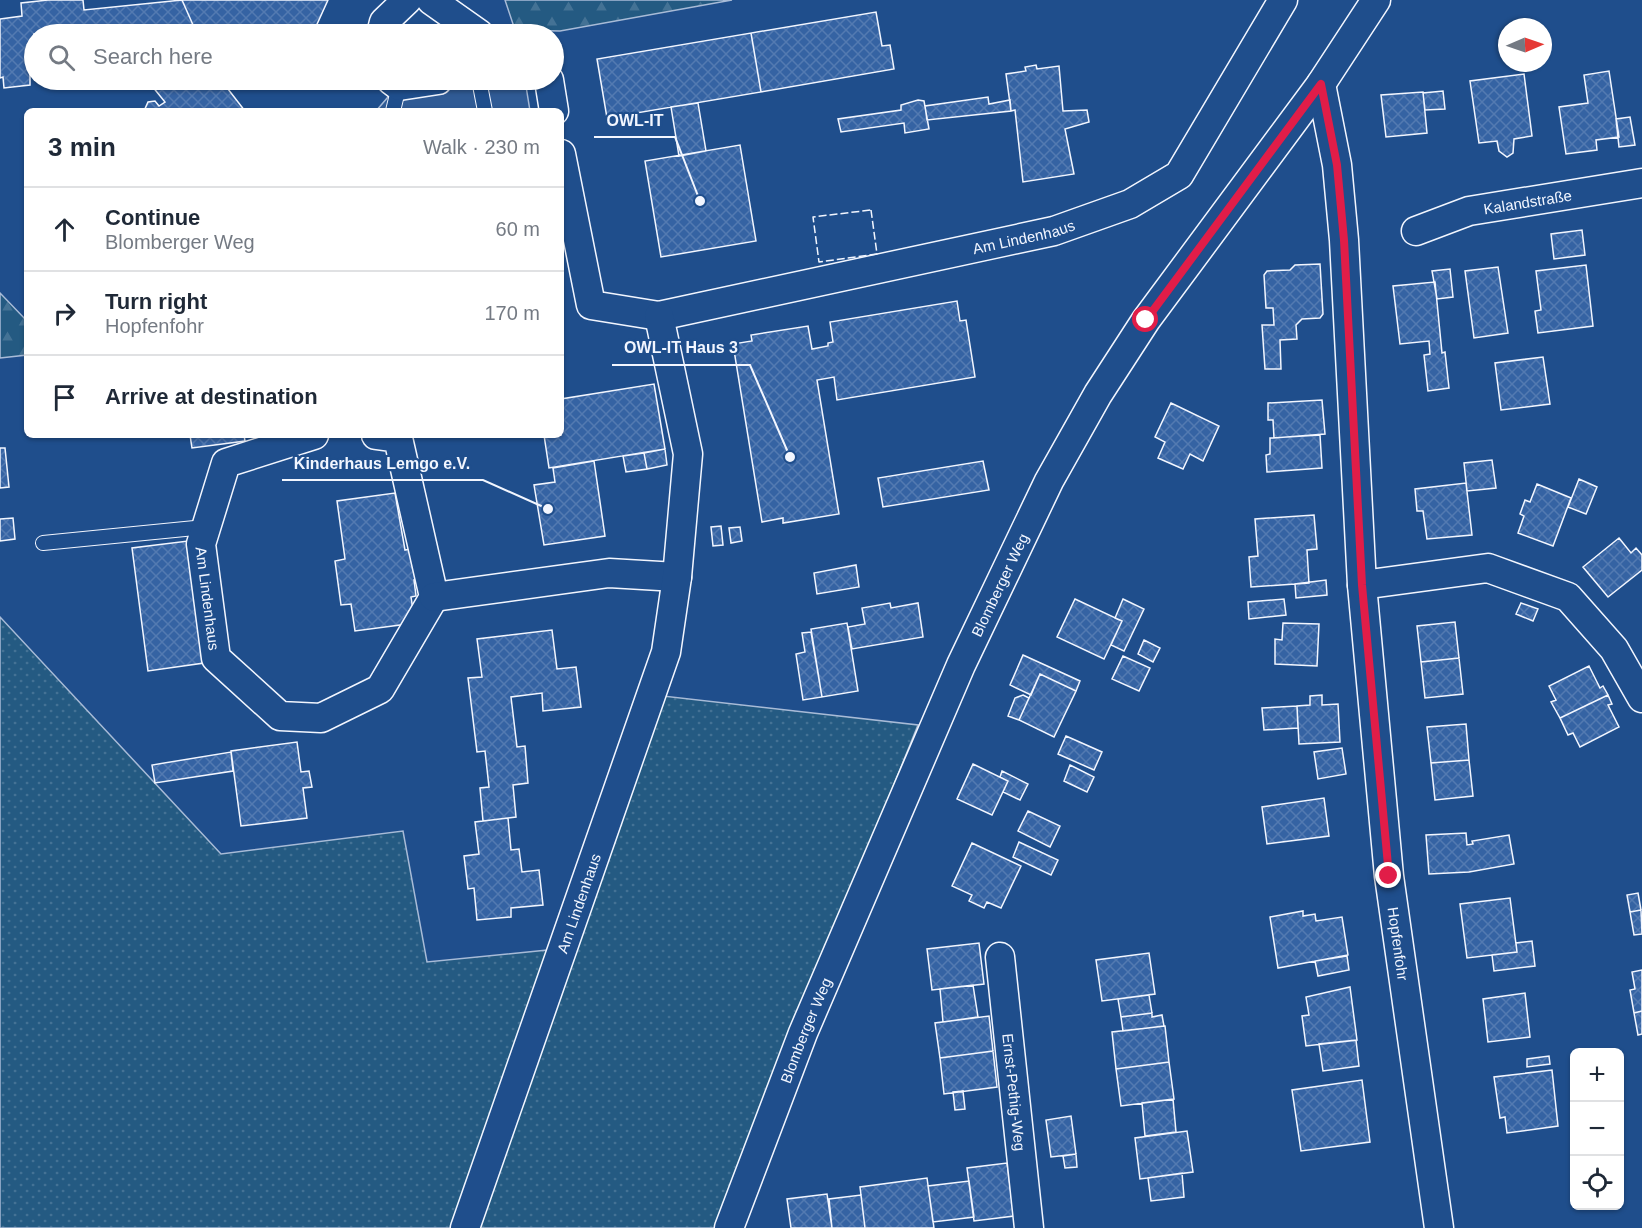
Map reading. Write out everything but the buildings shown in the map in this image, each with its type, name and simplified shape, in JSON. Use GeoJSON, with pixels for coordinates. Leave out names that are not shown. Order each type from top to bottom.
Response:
{"type":"FeatureCollection","features":[{"type":"Feature","properties":{"kind":"street"},"geometry":{"type":"LineString","coordinates":[[384,24],[407,0]]}},
{"type":"Feature","properties":{"kind":"street"},"geometry":{"type":"LineString","coordinates":[[431,0],[465,24]]}},
{"type":"Feature","properties":{"kind":"street","name":"Am Lindenhaus"},"geometry":{"type":"LineString","coordinates":[[564,169],[591,305],[659,316],[1054,231],[1130,204],[1179,175],[1283,0]]}},
{"type":"Feature","properties":{"kind":"street","name":"Blomberger Weg"},"geometry":{"type":"LineString","coordinates":[[729,1228],[803,1034],[971,644],[1048,481],[1146,320],[1321,84],[1376,0]]}},
{"type":"Feature","properties":{"kind":"street","name":"Hopfenfohr"},"geometry":{"type":"LineString","coordinates":[[1321,84],[1337,165],[1344,240],[1362,585],[1389,876],[1440,1228]]}},
{"type":"Feature","properties":{"kind":"street"},"geometry":{"type":"LineString","coordinates":[[551,90],[554,108]]}},
{"type":"Feature","properties":{"kind":"street","name":"Kalandstraße"},"geometry":{"type":"LineString","coordinates":[[1416,231],[1469,211],[1642,183]]}},
{"type":"Feature","properties":{"kind":"street","name":"Am Lindenhaus"},"geometry":{"type":"LineString","coordinates":[[465,1228],[666,652],[677,577],[688,454],[659,316]]}},
{"type":"Feature","properties":{"kind":"street","name":"Am Lindenhaus"},"geometry":{"type":"LineString","coordinates":[[305,438],[226,463],[201,544],[216,658],[280,716],[321,718],[380,689],[434,597]]}},
{"type":"Feature","properties":{"kind":"street"},"geometry":{"type":"LineString","coordinates":[[398,438],[434,597],[609,573],[677,577]]}},
{"type":"Feature","properties":{"kind":"street"},"geometry":{"type":"LineString","coordinates":[[1362,585],[1488,568],[1568,597],[1614,650],[1642,698]]}},
{"type":"Feature","properties":{"kind":"street","name":"Ernst-Pethig-Weg"},"geometry":{"type":"LineString","coordinates":[[1000,957],[1029,1228]]}},
{"type":"Feature","properties":{"kind":"lane"},"geometry":{"type":"LineString","coordinates":[[481,90],[484,108]]}},
{"type":"Feature","properties":{"kind":"lane","name":"Am Lindenhaus"},"geometry":{"type":"LineString","coordinates":[[43,543],[205,527]]}},
{"type":"Feature","properties":{"kind":"green space"},"geometry":{"type":"Polygon","coordinates":[[[505,0],[732,0],[564,30],[564,24],[513,24],[505,0]]]}},
{"type":"Feature","properties":{"kind":"green space"},"geometry":{"type":"Polygon","coordinates":[[[0,293],[24,318],[24,355],[0,358],[0,293]]]}},
{"type":"Feature","properties":{"kind":"green space"},"geometry":{"type":"Polygon","coordinates":[[[0,617],[221,854],[403,831],[427,962],[577,947],[663,696],[918,725],[715,1228],[0,1228],[0,617]]]}},
{"type":"Feature","properties":{"kind":"shaded area"},"geometry":{"type":"Polygon","coordinates":[[[444,90],[527,90],[530,108],[379,108],[388,97],[444,90]]]}},
{"type":"Feature","properties":{"kind":"fence"},"geometry":{"type":"LineString","coordinates":[[871,210],[877,254],[819,262],[813,217],[871,210]]}},
{"type":"Feature","properties":{"kind":"place","name":"OWL-IT"},"geometry":{"type":"Point","coordinates":[700,201]}},
{"type":"Feature","properties":{"kind":"place","name":"OWL-IT Haus 3"},"geometry":{"type":"Point","coordinates":[790,457]}},
{"type":"Feature","properties":{"kind":"place","name":"Kinderhaus Lemgo e.V."},"geometry":{"type":"Point","coordinates":[548,509]}},
{"type":"Feature","properties":{"kind":"route"},"geometry":{"type":"LineString","coordinates":[[1146,320],[1321,84],[1337,165],[1344,240],[1362,585],[1389,876]]}}]}
